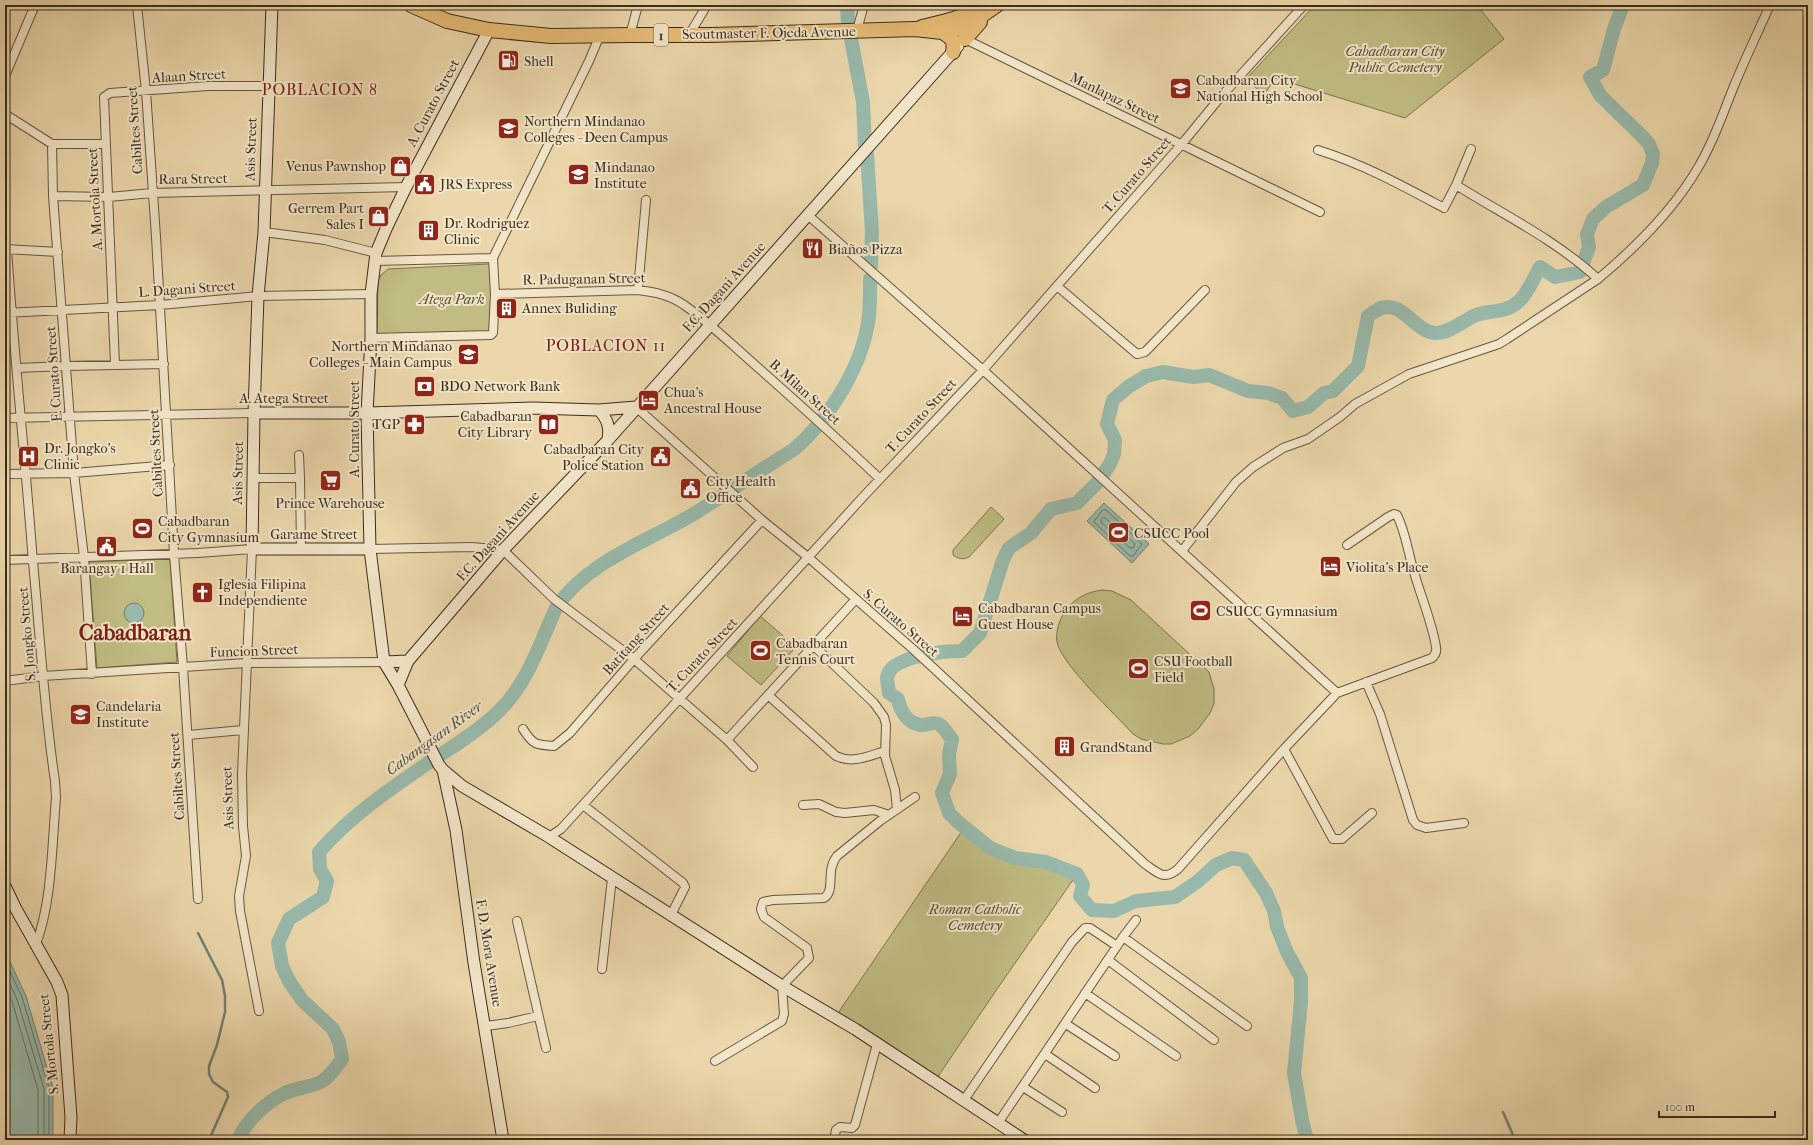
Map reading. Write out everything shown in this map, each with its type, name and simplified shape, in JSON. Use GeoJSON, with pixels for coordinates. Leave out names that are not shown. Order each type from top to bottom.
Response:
{"type":"FeatureCollection","features":[{"type":"Feature","properties":{"kind":"highway","name":"Scoutmaster F. Ojeda Avenue"},"geometry":{"type":"LineString","coordinates":[[411,5],[447,21],[489,30],[551,36],[689,35],[915,29],[942,32],[971,24],[990,7]]}},
{"type":"Feature","properties":{"kind":"highway","name":"Scoutmaster F. Ojeda Avenue"},"geometry":{"type":"LineString","coordinates":[[915,29],[955,20],[990,7]]}},
{"type":"Feature","properties":{"kind":"highway"},"geometry":{"type":"LineString","coordinates":[[965,39],[990,7]]}},
{"type":"Feature","properties":{"kind":"highway"},"geometry":{"type":"LineString","coordinates":[[942,32],[952,38],[954,42],[953,52]]}},
{"type":"Feature","properties":{"kind":"main road","name":"Asis Street"},"geometry":{"type":"LineString","coordinates":[[252,549],[254,413],[258,296],[264,232],[272,5]]}},
{"type":"Feature","properties":{"kind":"main road","name":"A. Curato Street"},"geometry":{"type":"LineString","coordinates":[[384,662],[370,549],[367,413],[371,338],[371,294],[375,257],[406,187],[489,30]]}},
{"type":"Feature","properties":{"kind":"main road","name":"F.C. Dagani Avenue"},"geometry":{"type":"LineString","coordinates":[[398,685],[408,661],[503,550],[608,440],[965,39]]}},
{"type":"Feature","properties":{"kind":"main road","name":"A. Atega Street"},"geometry":{"type":"LineString","coordinates":[[254,413],[367,413],[533,408],[599,410],[636,407]]}},
{"type":"Feature","properties":{"kind":"main road"},"geometry":{"type":"LineString","coordinates":[[599,410],[608,422],[608,440]]}},
{"type":"Feature","properties":{"kind":"main road","name":"Garame Street"},"geometry":{"type":"LineString","coordinates":[[252,549],[370,549]]}},
{"type":"Feature","properties":{"kind":"main road"},"geometry":{"type":"LineString","coordinates":[[408,661],[384,662],[398,685],[439,763],[470,791],[549,837],[782,986],[855,1029],[1024,1140]]}},
{"type":"Feature","properties":{"kind":"main road","name":"F. D. Mora Avenue"},"geometry":{"type":"LineString","coordinates":[[439,763],[456,830],[474,963],[486,1026],[503,1140]]}},
{"type":"Feature","properties":{"kind":"main road"},"geometry":{"type":"LineString","coordinates":[[449,801],[452,795],[457,792],[470,791]]}},
{"type":"Feature","properties":{"kind":"main road","name":"S. Mortola Street"},"geometry":{"type":"LineString","coordinates":[[5,886],[62,994],[71,1117],[70,1140]]}},
{"type":"Feature","properties":{"kind":"street"},"geometry":{"type":"LineString","coordinates":[[5,76],[35,5]]}},
{"type":"Feature","properties":{"kind":"street","name":"Cabiltes Street"},"geometry":{"type":"LineString","coordinates":[[137,5],[146,90],[164,364],[174,554],[188,735],[198,899]]}},
{"type":"Feature","properties":{"kind":"street"},"geometry":{"type":"LineString","coordinates":[[630,35],[638,5]]}},
{"type":"Feature","properties":{"kind":"street"},"geometry":{"type":"LineString","coordinates":[[689,35],[707,5]]}},
{"type":"Feature","properties":{"kind":"street"},"geometry":{"type":"LineString","coordinates":[[857,30],[864,5]]}},
{"type":"Feature","properties":{"kind":"street","name":"T. Curato Street"},"geometry":{"type":"LineString","coordinates":[[549,837],[561,829],[880,479],[983,370],[1181,145],[1229,88],[1304,5]]}},
{"type":"Feature","properties":{"kind":"street"},"geometry":{"type":"LineString","coordinates":[[1182,551],[1236,482],[1253,467],[1283,448],[1308,439],[1340,417],[1355,404],[1409,374],[1499,344],[1598,279],[1673,204],[1698,168],[1716,133],[1734,86],[1770,5]]}},
{"type":"Feature","properties":{"kind":"street"},"geometry":{"type":"LineString","coordinates":[[371,338],[491,335],[495,330],[493,258],[600,36]]}},
{"type":"Feature","properties":{"kind":"street","name":"Manlapaz Street"},"geometry":{"type":"LineString","coordinates":[[965,39],[1320,212]]}},
{"type":"Feature","properties":{"kind":"street","name":"Alaan Street"},"geometry":{"type":"LineString","coordinates":[[110,93],[208,86],[268,86]]}},
{"type":"Feature","properties":{"kind":"street","name":"A. Mortola Street"},"geometry":{"type":"LineString","coordinates":[[110,93],[104,97],[103,101],[109,197],[115,365]]}},
{"type":"Feature","properties":{"kind":"street"},"geometry":{"type":"LineString","coordinates":[[5,114],[52,144],[105,144]]}},
{"type":"Feature","properties":{"kind":"street","name":"E. Curato Street"},"geometry":{"type":"LineString","coordinates":[[52,144],[53,196],[74,473],[84,557],[92,674]]}},
{"type":"Feature","properties":{"kind":"street"},"geometry":{"type":"LineString","coordinates":[[1318,150],[1346,159],[1384,176],[1444,208],[1456,185],[1471,149]]}},
{"type":"Feature","properties":{"kind":"street"},"geometry":{"type":"LineString","coordinates":[[1456,185],[1523,224],[1581,264],[1598,279]]}},
{"type":"Feature","properties":{"kind":"street","name":"Rara Street"},"geometry":{"type":"LineString","coordinates":[[53,196],[109,197],[152,193],[406,187]]}},
{"type":"Feature","properties":{"kind":"street"},"geometry":{"type":"LineString","coordinates":[[638,290],[646,200]]}},
{"type":"Feature","properties":{"kind":"street"},"geometry":{"type":"LineString","coordinates":[[808,216],[983,370],[1108,486],[1182,551],[1337,693]]}},
{"type":"Feature","properties":{"kind":"street"},"geometry":{"type":"LineString","coordinates":[[264,232],[325,240],[375,257],[493,258]]}},
{"type":"Feature","properties":{"kind":"street"},"geometry":{"type":"LineString","coordinates":[[6,249],[58,252]]}},
{"type":"Feature","properties":{"kind":"street","name":"S. Jongko Street"},"geometry":{"type":"LineString","coordinates":[[6,249],[8,313],[17,368],[22,418],[24,473],[56,798],[45,910],[42,928],[36,944]]}},
{"type":"Feature","properties":{"kind":"street"},"geometry":{"type":"LineString","coordinates":[[1057,286],[1137,354],[1145,352],[1205,290]]}},
{"type":"Feature","properties":{"kind":"street","name":"R. Paduganan Street"},"geometry":{"type":"LineString","coordinates":[[495,294],[638,290],[654,292],[684,304],[711,326]]}},
{"type":"Feature","properties":{"kind":"street","name":"L. Dagani Street"},"geometry":{"type":"LineString","coordinates":[[8,313],[113,306],[160,305],[258,296],[371,294]]}},
{"type":"Feature","properties":{"kind":"street","name":"B. Milan Street"},"geometry":{"type":"LineString","coordinates":[[711,326],[813,416],[880,479]]}},
{"type":"Feature","properties":{"kind":"street"},"geometry":{"type":"LineString","coordinates":[[17,368],[164,364]]}},
{"type":"Feature","properties":{"kind":"street","name":"S. Curato Street"},"geometry":{"type":"LineString","coordinates":[[636,407],[762,520],[809,558],[855,600],[914,650],[1145,864],[1158,873],[1167,876],[1178,869],[1284,749]]}},
{"type":"Feature","properties":{"kind":"street","name":"A. Atega Street"},"geometry":{"type":"LineString","coordinates":[[5,418],[70,418],[254,413]]}},
{"type":"Feature","properties":{"kind":"street"},"geometry":{"type":"LineString","coordinates":[[299,455],[301,549]]}},
{"type":"Feature","properties":{"kind":"street"},"geometry":{"type":"LineString","coordinates":[[5,474],[74,473],[170,465]]}},
{"type":"Feature","properties":{"kind":"street"},"geometry":{"type":"LineString","coordinates":[[253,478],[300,478]]}},
{"type":"Feature","properties":{"kind":"street"},"geometry":{"type":"LineString","coordinates":[[1347,545],[1388,517],[1394,514],[1397,515],[1401,524],[1437,649],[1432,658],[1337,693],[1284,749],[1333,839],[1342,839],[1372,813]]}},
{"type":"Feature","properties":{"kind":"street","name":"Batitang Street"},"geometry":{"type":"LineString","coordinates":[[524,729],[531,741],[542,745],[554,746],[570,733],[634,660],[762,520]]}},
{"type":"Feature","properties":{"kind":"street","name":"Garame Street"},"geometry":{"type":"LineString","coordinates":[[370,549],[472,547],[503,550]]}},
{"type":"Feature","properties":{"kind":"street","name":"Garame Street"},"geometry":{"type":"LineString","coordinates":[[5,560],[174,554],[252,549]]}},
{"type":"Feature","properties":{"kind":"street","name":"Asis Street"},"geometry":{"type":"LineString","coordinates":[[252,549],[243,730],[243,826],[246,856],[240,883],[240,911],[259,1011]]}},
{"type":"Feature","properties":{"kind":"street"},"geometry":{"type":"LineString","coordinates":[[503,550],[554,599],[634,660],[679,698],[727,740],[753,767]]}},
{"type":"Feature","properties":{"kind":"street"},"geometry":{"type":"LineString","coordinates":[[727,740],[855,600]]}},
{"type":"Feature","properties":{"kind":"street"},"geometry":{"type":"LineString","coordinates":[[813,645],[874,703],[884,717],[886,725],[885,751],[895,790],[897,809]]}},
{"type":"Feature","properties":{"kind":"street","name":"Funcion Street"},"geometry":{"type":"LineString","coordinates":[[5,681],[43,676],[183,667],[246,664],[384,662]]}},
{"type":"Feature","properties":{"kind":"street"},"geometry":{"type":"LineString","coordinates":[[1366,682],[1380,714],[1413,820],[1417,825],[1426,828],[1464,823]]}},
{"type":"Feature","properties":{"kind":"street"},"geometry":{"type":"LineString","coordinates":[[768,695],[836,756],[854,761],[885,751]]}},
{"type":"Feature","properties":{"kind":"street"},"geometry":{"type":"LineString","coordinates":[[188,735],[243,730]]}},
{"type":"Feature","properties":{"kind":"street"},"geometry":{"type":"LineString","coordinates":[[715,1061],[782,1021],[784,1014],[782,986],[803,965],[809,955],[807,948],[768,921],[761,909],[763,902],[773,900],[824,898],[827,896],[830,890],[831,869],[834,860],[889,815],[915,798]]}},
{"type":"Feature","properties":{"kind":"street"},"geometry":{"type":"LineString","coordinates":[[803,805],[819,804],[836,812],[845,813],[874,810],[889,815]]}},
{"type":"Feature","properties":{"kind":"street"},"geometry":{"type":"LineString","coordinates":[[583,805],[683,883],[685,887],[671,915]]}},
{"type":"Feature","properties":{"kind":"street"},"geometry":{"type":"LineString","coordinates":[[559,844],[561,829]]}},
{"type":"Feature","properties":{"kind":"street"},"geometry":{"type":"LineString","coordinates":[[602,969],[612,878]]}},
{"type":"Feature","properties":{"kind":"street"},"geometry":{"type":"LineString","coordinates":[[998,1123],[1066,1024],[1084,994],[1136,920]]}},
{"type":"Feature","properties":{"kind":"street"},"geometry":{"type":"LineString","coordinates":[[517,921],[546,1048]]}},
{"type":"Feature","properties":{"kind":"street"},"geometry":{"type":"LineString","coordinates":[[964,1100],[1080,933],[1085,928],[1090,928],[1117,946]]}},
{"type":"Feature","properties":{"kind":"street"},"geometry":{"type":"LineString","coordinates":[[1123,937],[1247,1026]]}},
{"type":"Feature","properties":{"kind":"street"},"geometry":{"type":"LineString","coordinates":[[1108,960],[1214,1040]]}},
{"type":"Feature","properties":{"kind":"street"},"geometry":{"type":"LineString","coordinates":[[1084,994],[1176,1056]]}},
{"type":"Feature","properties":{"kind":"street"},"geometry":{"type":"LineString","coordinates":[[486,1026],[538,1016]]}},
{"type":"Feature","properties":{"kind":"street"},"geometry":{"type":"LineString","coordinates":[[1066,1024],[1115,1056]]}},
{"type":"Feature","properties":{"kind":"street"},"geometry":{"type":"LineString","coordinates":[[833,1140],[836,1130],[840,1127],[852,1128],[855,1125],[877,1044]]}},
{"type":"Feature","properties":{"kind":"street"},"geometry":{"type":"LineString","coordinates":[[1045,1054],[1095,1088]]}},
{"type":"Feature","properties":{"kind":"street"},"geometry":{"type":"LineString","coordinates":[[1023,1087],[1062,1112]]}},
{"type":"Feature","properties":{"kind":"green space","name":"Cabadbaran City Public Cemetery"},"geometry":{"type":"Polygon","coordinates":[[[1315,5],[1477,5],[1504,39],[1405,118],[1275,78],[1264,95],[1246,79],[1315,5]]]}},
{"type":"Feature","properties":{"kind":"green space","name":"Atega Park"},"geometry":{"type":"Polygon","coordinates":[[[488,264],[491,266],[491,327],[489,333],[377,333],[378,281],[381,275],[388,269],[488,264]]]}},
{"type":"Feature","properties":{"kind":"green space"},"geometry":{"type":"Polygon","coordinates":[[[991,507],[1004,519],[969,557],[961,559],[953,555],[953,550],[991,507]]]}},
{"type":"Feature","properties":{"kind":"green space"},"geometry":{"type":"Polygon","coordinates":[[[170,559],[177,662],[97,668],[89,562],[170,559]]]}},
{"type":"Feature","properties":{"kind":"green space","name":"CSU Football Field"},"geometry":{"type":"Polygon","coordinates":[[[1102,590],[1112,591],[1131,600],[1209,672],[1214,689],[1214,704],[1210,713],[1198,729],[1190,736],[1171,744],[1163,744],[1141,739],[1133,734],[1078,676],[1068,663],[1057,642],[1058,625],[1064,613],[1073,602],[1091,592],[1102,590]]]}},
{"type":"Feature","properties":{"kind":"green space","name":"Cabadbaran Tennis Court"},"geometry":{"type":"Polygon","coordinates":[[[760,616],[796,647],[761,685],[727,656],[760,616]]]}},
{"type":"Feature","properties":{"kind":"green space","name":"Roman Catholic Cemetery"},"geometry":{"type":"Polygon","coordinates":[[[964,828],[988,852],[1015,862],[1047,864],[1075,877],[937,1078],[838,1013],[964,828]]]}},
{"type":"Feature","properties":{"kind":"water","name":"CSUCC Pool"},"geometry":{"type":"Polygon","coordinates":[[[1104,503],[1149,544],[1132,563],[1087,521],[1104,503]]]}},
{"type":"Feature","properties":{"kind":"water"},"geometry":{"type":"Polygon","coordinates":[[[134,603],[141,606],[144,613],[141,620],[134,623],[127,620],[124,613],[127,606],[134,603]]]}},
{"type":"Feature","properties":{"kind":"water"},"geometry":{"type":"Polygon","coordinates":[[[5,951],[26,996],[53,1088],[53,1140],[5,1140],[5,951]]]}},
{"type":"Feature","properties":{"kind":"waterway","name":"Cabangasan River"},"geometry":{"type":"LineString","coordinates":[[847,5],[848,23]]}},
{"type":"Feature","properties":{"kind":"waterway"},"geometry":{"type":"LineString","coordinates":[[1307,1140],[1294,1073],[1301,1001],[1301,978],[1287,952],[1277,927],[1274,911],[1266,893],[1244,860],[1232,858],[1216,865],[1197,882],[1175,897],[1136,901],[1114,911],[1092,910],[1080,896],[1083,885],[1077,874],[1046,862],[1015,858],[990,848],[949,813],[942,793],[950,774],[949,755],[952,739],[939,724],[934,723],[920,725],[911,722],[902,712],[898,699],[889,693],[887,678],[890,671],[897,664],[907,660],[919,656],[943,652],[962,651],[980,633],[1003,560],[1009,548],[1031,533],[1051,509],[1077,503],[1097,483],[1110,464],[1114,454],[1115,440],[1107,424],[1113,400],[1128,387],[1146,376],[1163,372],[1193,377],[1209,375],[1248,391],[1268,393],[1282,398],[1293,411],[1308,407],[1324,393],[1333,391],[1358,366],[1368,316],[1381,308],[1389,307],[1396,309],[1428,331],[1440,333],[1451,329],[1476,315],[1509,308],[1514,305],[1525,295],[1540,267],[1555,277],[1580,272],[1589,247],[1587,234],[1593,219],[1606,207],[1643,185],[1652,163],[1653,154],[1649,144],[1600,95],[1590,77],[1603,70],[1614,29],[1623,5]]}},
{"type":"Feature","properties":{"kind":"waterway","name":"Cabangasan River"},"geometry":{"type":"LineString","coordinates":[[851,39],[863,102],[865,146]]}},
{"type":"Feature","properties":{"kind":"waterway","name":"Cabangasan River"},"geometry":{"type":"LineString","coordinates":[[867,154],[872,232],[871,266]]}},
{"type":"Feature","properties":{"kind":"waterway","name":"Cabangasan River"},"geometry":{"type":"LineString","coordinates":[[238,1140],[251,1119],[271,1101],[285,1093],[321,1082],[330,1075],[342,1059],[339,1042],[333,1029],[302,1000],[289,981],[282,966],[278,943],[289,919],[323,897],[327,881],[320,869],[319,852],[345,826],[373,802],[485,724],[500,710],[519,687],[533,661],[557,606],[570,590],[585,577],[619,554],[692,515],[793,450],[805,439],[829,411],[849,378],[857,361],[863,344],[869,316],[870,279]]}},
{"type":"Feature","properties":{"kind":"waterway"},"geometry":{"type":"LineString","coordinates":[[198,933],[222,980],[225,996],[225,1012],[217,1045],[209,1066],[209,1074],[213,1082],[227,1092],[228,1097],[209,1140]]}},
{"type":"Feature","properties":{"kind":"waterway"},"geometry":{"type":"LineString","coordinates":[[1503,1112],[1513,1135],[1508,1140]]}},
{"type":"Feature","properties":{"kind":"place","name":"Shell"},"geometry":{"type":"Point","coordinates":[509,61]}},
{"type":"Feature","properties":{"kind":"place","name":"Cabadbaran City National High School"},"geometry":{"type":"Point","coordinates":[1180,88]}},
{"type":"Feature","properties":{"kind":"place","name":"Northern Mindanao Colleges - Deen Campus"},"geometry":{"type":"Point","coordinates":[509,129]}},
{"type":"Feature","properties":{"kind":"place","name":"Venus Pawnshop"},"geometry":{"type":"Point","coordinates":[401,166]}},
{"type":"Feature","properties":{"kind":"place","name":"Mindanao Institute"},"geometry":{"type":"Point","coordinates":[579,175]}},
{"type":"Feature","properties":{"kind":"place","name":"JRS Express"},"geometry":{"type":"Point","coordinates":[424,184]}},
{"type":"Feature","properties":{"kind":"place","name":"Gerrem Part Sales I"},"geometry":{"type":"Point","coordinates":[379,216]}},
{"type":"Feature","properties":{"kind":"place","name":"Dr. Rodriguez Clinic"},"geometry":{"type":"Point","coordinates":[428,231]}},
{"type":"Feature","properties":{"kind":"place","name":"Biaños Pizza"},"geometry":{"type":"Point","coordinates":[812,249]}},
{"type":"Feature","properties":{"kind":"place","name":"Annex Buliding"},"geometry":{"type":"Point","coordinates":[507,308]}},
{"type":"Feature","properties":{"kind":"place","name":"Northern Mindanao Colleges - Main Campus"},"geometry":{"type":"Point","coordinates":[468,354]}},
{"type":"Feature","properties":{"kind":"place","name":"BDO Network Bank"},"geometry":{"type":"Point","coordinates":[424,386]}},
{"type":"Feature","properties":{"kind":"place","name":"Chua's Ancestral House"},"geometry":{"type":"Point","coordinates":[648,400]}},
{"type":"Feature","properties":{"kind":"place","name":"TGP"},"geometry":{"type":"Point","coordinates":[415,424]}},
{"type":"Feature","properties":{"kind":"place","name":"Cabadbaran City Library"},"geometry":{"type":"Point","coordinates":[548,424]}},
{"type":"Feature","properties":{"kind":"place","name":"Dr. Jongko's Clinic"},"geometry":{"type":"Point","coordinates":[29,456]}},
{"type":"Feature","properties":{"kind":"place","name":"Cabadbaran City Police Station"},"geometry":{"type":"Point","coordinates":[660,457]}},
{"type":"Feature","properties":{"kind":"place","name":"Prince Warehouse"},"geometry":{"type":"Point","coordinates":[330,481]}},
{"type":"Feature","properties":{"kind":"place","name":"City Health Office"},"geometry":{"type":"Point","coordinates":[690,489]}},
{"type":"Feature","properties":{"kind":"place","name":"Cabadbaran City Gymnasium"},"geometry":{"type":"Point","coordinates":[143,529]}},
{"type":"Feature","properties":{"kind":"place","name":"CSUCC Pool"},"geometry":{"type":"Point","coordinates":[1118,533]}},
{"type":"Feature","properties":{"kind":"place","name":"Barangay 1 Hall"},"geometry":{"type":"Point","coordinates":[107,546]}},
{"type":"Feature","properties":{"kind":"place","name":"Violita's Place"},"geometry":{"type":"Point","coordinates":[1330,567]}},
{"type":"Feature","properties":{"kind":"place","name":"Iglesia Filipina Independiente"},"geometry":{"type":"Point","coordinates":[202,592]}},
{"type":"Feature","properties":{"kind":"place","name":"CSUCC Gymnasium"},"geometry":{"type":"Point","coordinates":[1201,611]}},
{"type":"Feature","properties":{"kind":"place","name":"Cabadbaran Campus Guest House"},"geometry":{"type":"Point","coordinates":[963,616]}},
{"type":"Feature","properties":{"kind":"place","name":"Cabadbaran Tennis Court"},"geometry":{"type":"Point","coordinates":[761,651]}},
{"type":"Feature","properties":{"kind":"place","name":"CSU Football Field"},"geometry":{"type":"Point","coordinates":[1139,669]}},
{"type":"Feature","properties":{"kind":"place","name":"Candelaria Institute"},"geometry":{"type":"Point","coordinates":[80,714]}},
{"type":"Feature","properties":{"kind":"place","name":"GrandStand"},"geometry":{"type":"Point","coordinates":[1064,747]}},
{"type":"Feature","properties":{"kind":"district","name":"POBLACION 8"},"geometry":{"type":"Point","coordinates":[320,89]}},
{"type":"Feature","properties":{"kind":"district","name":"POBLACION 11"},"geometry":{"type":"Point","coordinates":[606,345]}},
{"type":"Feature","properties":{"kind":"district","name":"Cabadbaran"},"geometry":{"type":"Point","coordinates":[135,633]}}]}
